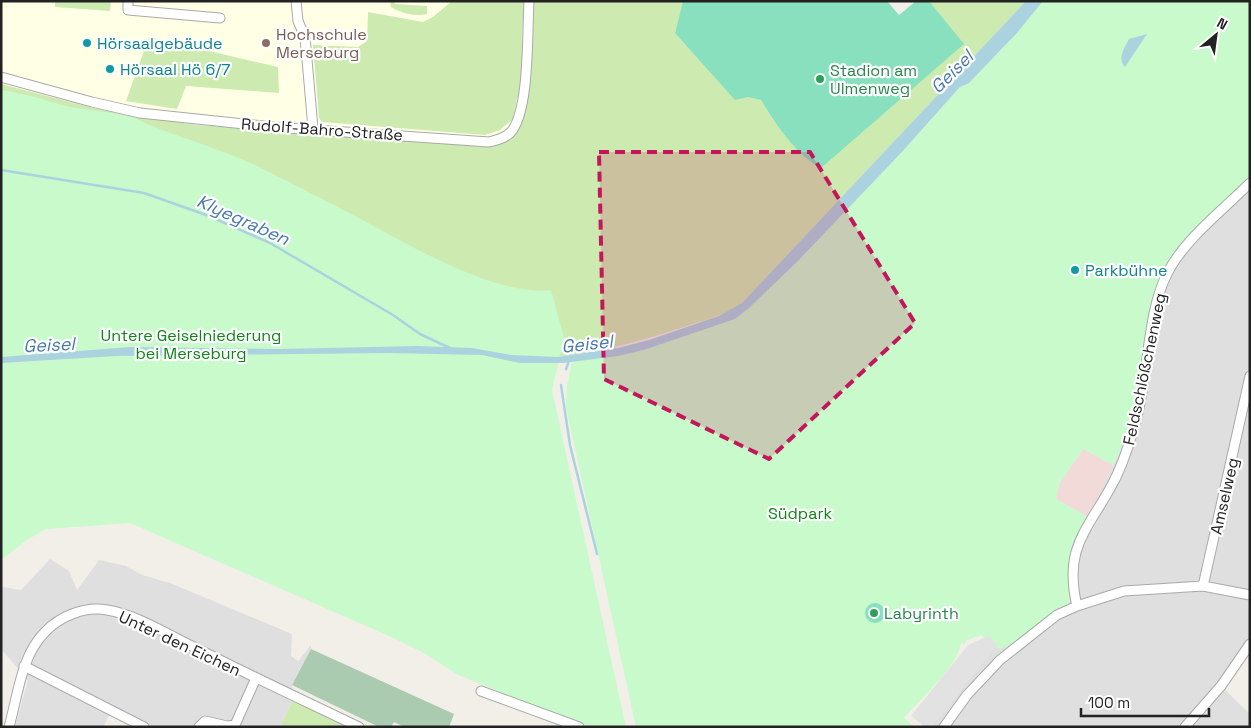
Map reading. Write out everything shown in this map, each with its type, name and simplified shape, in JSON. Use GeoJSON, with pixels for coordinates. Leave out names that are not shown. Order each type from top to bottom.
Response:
{"type":"FeatureCollection","features":[{"type":"Feature","properties":{"kind":"street"},"geometry":{"type":"LineString","coordinates":[[128,1],[128,10],[133,11],[220,18]]}},
{"type":"Feature","properties":{"kind":"street"},"geometry":{"type":"LineString","coordinates":[[296,1],[298,21],[305,37],[313,128]]}},
{"type":"Feature","properties":{"kind":"street","name":"Rudolf-Bahro-Straße"},"geometry":{"type":"LineString","coordinates":[[1,77],[140,113],[273,127],[313,128],[489,142],[501,140],[511,132],[523,106],[529,1]]}},
{"type":"Feature","properties":{"kind":"street","name":"Feldschlößchenweg"},"geometry":{"type":"LineString","coordinates":[[1076,606],[1074,570],[1076,546],[1113,483],[1125,457],[1138,415],[1158,301],[1167,274],[1184,248],[1250,183]]}},
{"type":"Feature","properties":{"kind":"street","name":"Amselweg"},"geometry":{"type":"LineString","coordinates":[[1203,586],[1250,376]]}},
{"type":"Feature","properties":{"kind":"street"},"geometry":{"type":"LineString","coordinates":[[944,727],[967,695],[1000,660],[1057,615],[1076,606],[1124,591],[1203,586],[1250,596]]}},
{"type":"Feature","properties":{"kind":"street","name":"Unter den Eichen"},"geometry":{"type":"LineString","coordinates":[[9,727],[24,666],[34,646],[45,631],[60,620],[81,611],[108,610],[151,626],[359,727]]}},
{"type":"Feature","properties":{"kind":"street"},"geometry":{"type":"LineString","coordinates":[[1185,727],[1221,686],[1250,644]]}},
{"type":"Feature","properties":{"kind":"street"},"geometry":{"type":"LineString","coordinates":[[24,666],[144,727]]}},
{"type":"Feature","properties":{"kind":"street","name":"Unter den Eichen"},"geometry":{"type":"LineString","coordinates":[[199,727],[205,721],[227,726],[235,725],[256,678]]}},
{"type":"Feature","properties":{"kind":"street"},"geometry":{"type":"LineString","coordinates":[[481,691],[579,727]]}},
{"type":"Feature","properties":{"kind":"highlighted area"},"geometry":{"type":"Polygon","coordinates":[[[599,152],[810,152],[915,323],[769,459],[604,379],[599,152]]]}},
{"type":"Feature","properties":{"kind":"shaded area","name":"Hochschule Merseburg"},"geometry":{"type":"Polygon","coordinates":[[[1,1],[533,1],[526,109],[521,122],[505,141],[297,132],[196,125],[93,108],[1,84],[1,1]]]}},
{"type":"Feature","properties":{"kind":"shaded area"},"geometry":{"type":"Polygon","coordinates":[[[1250,179],[1250,639],[1221,686],[1250,714],[1250,727],[931,727],[997,644],[1035,627],[1069,605],[1071,555],[1074,542],[1126,440],[1160,275],[1173,254],[1250,179]]]}},
{"type":"Feature","properties":{"kind":"shaded area"},"geometry":{"type":"Polygon","coordinates":[[[1083,449],[1113,465],[1088,517],[1056,499],[1059,484],[1083,449]]]}},
{"type":"Feature","properties":{"kind":"shaded area"},"geometry":{"type":"Polygon","coordinates":[[[50,559],[69,571],[77,590],[99,560],[126,566],[142,575],[170,583],[292,634],[291,656],[298,661],[311,645],[311,649],[292,685],[293,700],[280,727],[136,727],[110,714],[103,727],[15,727],[28,680],[1,649],[1,590],[3,587],[21,590],[50,559]]]}},
{"type":"Feature","properties":{"kind":"shaded area"},"geometry":{"type":"Polygon","coordinates":[[[988,636],[997,644],[931,727],[925,727],[911,716],[968,645],[988,636]]]}},
{"type":"Feature","properties":{"kind":"shaded area"},"geometry":{"type":"Polygon","coordinates":[[[311,649],[454,714],[449,727],[404,727],[394,722],[391,727],[379,727],[292,685],[311,649]]]}},
{"type":"Feature","properties":{"kind":"green space"},"geometry":{"type":"Polygon","coordinates":[[[55,1],[111,1],[110,11],[55,7],[55,1]]]}},
{"type":"Feature","properties":{"kind":"green space"},"geometry":{"type":"Polygon","coordinates":[[[390,1],[394,1],[395,4],[427,6],[427,14],[413,15],[404,13],[391,7],[390,1]]]}},
{"type":"Feature","properties":{"kind":"green space"},"geometry":{"type":"Polygon","coordinates":[[[452,1],[524,1],[522,37],[523,97],[517,98],[514,118],[500,130],[485,135],[322,122],[319,118],[313,45],[358,47],[367,41],[368,12],[423,22],[433,17],[452,1]]]}},
{"type":"Feature","properties":{"kind":"green space"},"geometry":{"type":"Polygon","coordinates":[[[533,1],[683,1],[675,33],[703,63],[726,82],[737,90],[761,100],[773,120],[963,44],[929,1],[1026,1],[742,303],[712,318],[625,344],[592,352],[557,357],[1,357],[1,84],[93,108],[196,125],[493,145],[521,122],[526,109],[533,1]]]}},
{"type":"Feature","properties":{"kind":"green space","name":"Stadion am Ulmenweg"},"geometry":{"type":"Polygon","coordinates":[[[683,1],[887,1],[899,15],[916,1],[929,1],[964,44],[821,168],[812,163],[795,147],[761,100],[748,97],[735,100],[675,33],[683,1]]]}},
{"type":"Feature","properties":{"kind":"green space","name":"Südpark"},"geometry":{"type":"Polygon","coordinates":[[[1043,1],[1250,1],[1250,179],[1173,254],[1160,275],[1137,400],[1126,440],[1113,465],[1083,449],[1059,484],[1056,499],[1088,517],[1074,542],[1071,555],[1069,605],[1025,636],[1007,646],[998,649],[981,635],[967,640],[964,644],[961,642],[953,662],[946,672],[904,718],[914,727],[636,727],[566,407],[567,386],[572,362],[644,350],[735,319],[796,263],[901,153],[960,87],[969,83],[1017,33],[1043,1]]]}},
{"type":"Feature","properties":{"kind":"green space"},"geometry":{"type":"Polygon","coordinates":[[[149,37],[278,67],[279,93],[186,86],[177,109],[126,101],[149,37]]]}},
{"type":"Feature","properties":{"kind":"green space","name":"Untere Geiselniederung bei Merseburg"},"geometry":{"type":"Polygon","coordinates":[[[1,90],[66,106],[120,114],[140,120],[263,169],[432,257],[457,268],[507,286],[530,290],[551,290],[564,338],[552,390],[626,727],[583,727],[528,709],[494,689],[458,675],[424,653],[389,636],[130,523],[46,529],[27,540],[1,560],[1,90]]]}},
{"type":"Feature","properties":{"kind":"green space","name":"Labyrinth"},"geometry":{"type":"Polygon","coordinates":[[[875,603],[882,606],[885,613],[882,620],[875,623],[868,620],[865,613],[868,606],[875,603]]]}},
{"type":"Feature","properties":{"kind":"green space"},"geometry":{"type":"Polygon","coordinates":[[[293,700],[347,727],[280,727],[293,700]]]}},
{"type":"Feature","properties":{"kind":"water"},"geometry":{"type":"Polygon","coordinates":[[[1026,1],[1043,1],[1017,33],[969,83],[960,87],[901,153],[796,263],[735,319],[644,350],[618,356],[563,363],[520,363],[482,355],[389,353],[116,356],[1,363],[1,357],[130,347],[280,349],[417,346],[472,348],[511,355],[557,357],[618,348],[649,340],[719,316],[742,303],[1026,1]]]}},
{"type":"Feature","properties":{"kind":"water"},"geometry":{"type":"Polygon","coordinates":[[[1147,34],[1125,67],[1121,57],[1129,39],[1147,34]]]}},
{"type":"Feature","properties":{"kind":"waterway","name":"Klyegraben"},"geometry":{"type":"LineString","coordinates":[[1,170],[144,193],[209,216],[270,243],[393,315],[420,334],[452,349]]}},
{"type":"Feature","properties":{"kind":"waterway","name":"Geisel"},"geometry":{"type":"LineString","coordinates":[[566,369],[569,361]]}},
{"type":"Feature","properties":{"kind":"waterway"},"geometry":{"type":"LineString","coordinates":[[561,385],[570,445],[597,554]]}},
{"type":"Feature","properties":{"kind":"place","name":"Hörsaalgebäude"},"geometry":{"type":"Point","coordinates":[87,43]}},
{"type":"Feature","properties":{"kind":"place","name":"Hochschule Merseburg"},"geometry":{"type":"Point","coordinates":[266,43]}},
{"type":"Feature","properties":{"kind":"place","name":"Hörsaal Hö 6/7"},"geometry":{"type":"Point","coordinates":[110,69]}},
{"type":"Feature","properties":{"kind":"place","name":"Stadion am Ulmenweg"},"geometry":{"type":"Point","coordinates":[820,79]}},
{"type":"Feature","properties":{"kind":"place","name":"Parkbühne"},"geometry":{"type":"Point","coordinates":[1075,270]}},
{"type":"Feature","properties":{"kind":"place","name":"Labyrinth"},"geometry":{"type":"Point","coordinates":[874,613]}}]}
